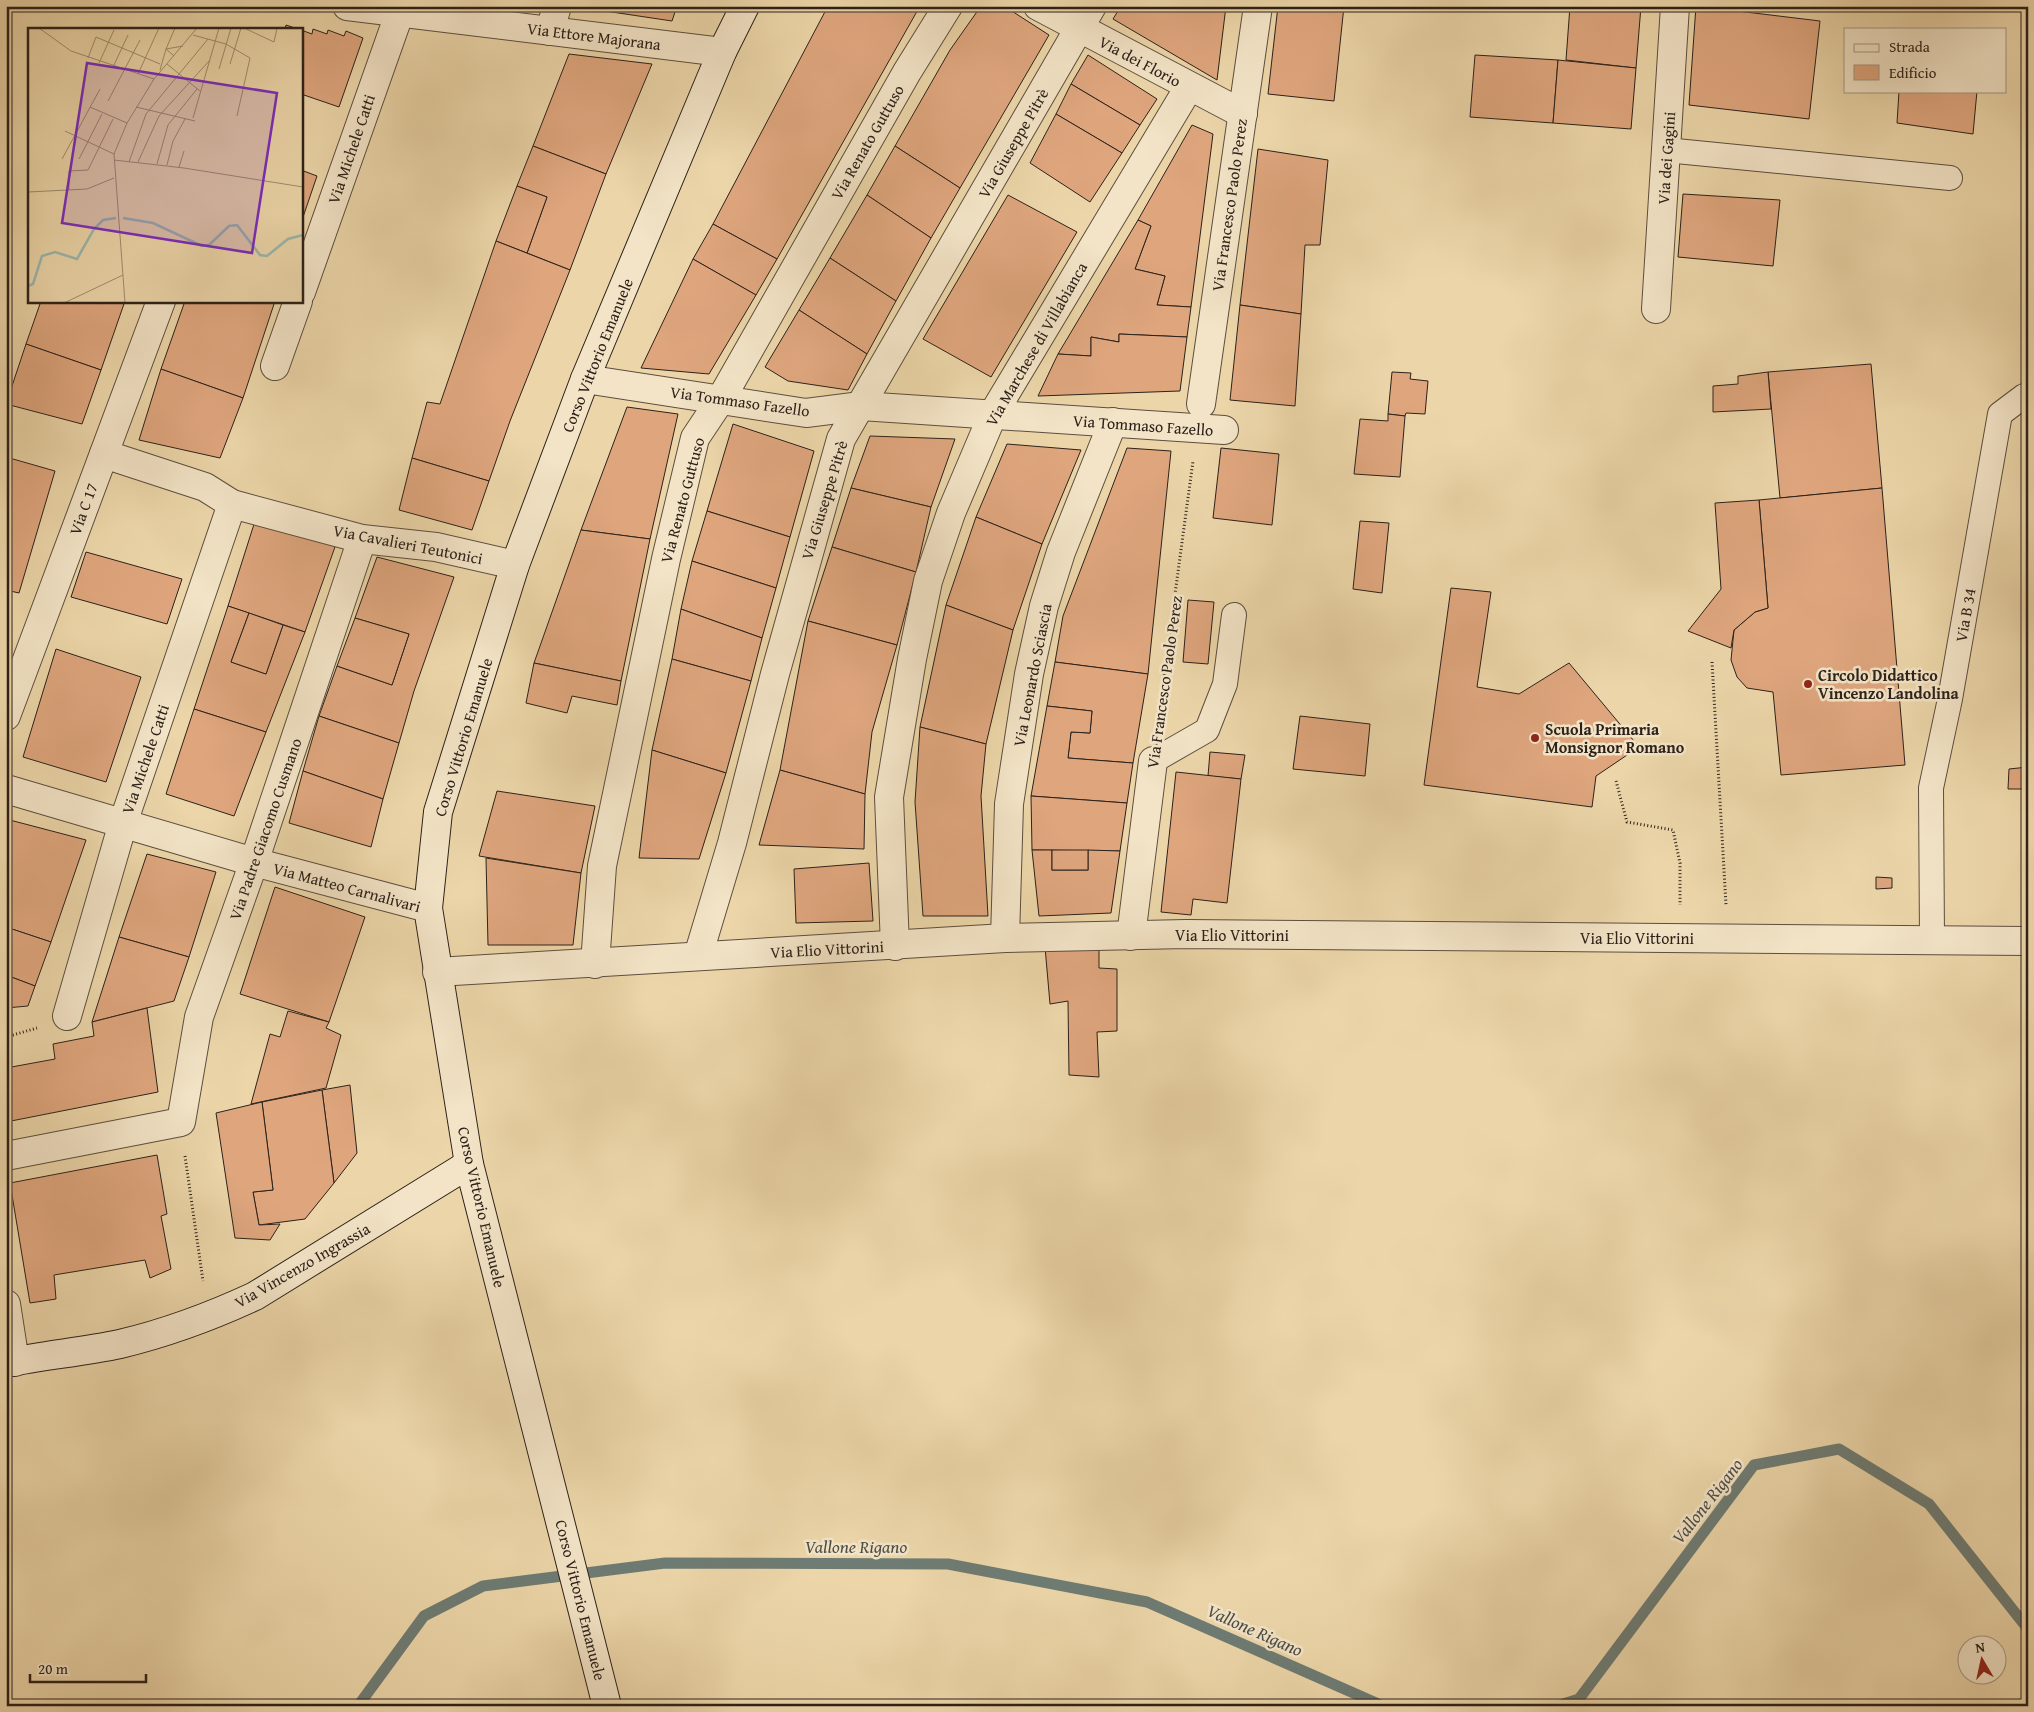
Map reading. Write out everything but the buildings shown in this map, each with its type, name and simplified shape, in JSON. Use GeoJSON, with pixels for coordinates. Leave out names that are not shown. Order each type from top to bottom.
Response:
{"type":"FeatureCollection","features":[{"type":"Feature","properties":{"kind":"street","name":"Via Ettore Majorana"},"geometry":{"type":"LineString","coordinates":[[346,6],[554,18],[722,52]]}},
{"type":"Feature","properties":{"kind":"street","name":"Corso Vittorio Emanuele"},"geometry":{"type":"LineString","coordinates":[[605,1697],[469,1164],[428,908],[438,812],[515,566],[585,379],[722,52],[745,6]]}},
{"type":"Feature","properties":{"kind":"street","name":"Via Renato Guttuso"},"geometry":{"type":"LineString","coordinates":[[595,964],[602,866],[666,559],[695,438],[721,399],[907,72],[948,6]]}},
{"type":"Feature","properties":{"kind":"street","name":"Via dei Florio"},"geometry":{"type":"LineString","coordinates":[[1038,6],[1085,18],[1190,87],[1242,114]]}},
{"type":"Feature","properties":{"kind":"street","name":"Via Francesco Paolo Perez"},"geometry":{"type":"LineString","coordinates":[[1199,416],[1258,6]]}},
{"type":"Feature","properties":{"kind":"street","name":"Via dei Gagini"},"geometry":{"type":"LineString","coordinates":[[1656,309],[1676,6]]}},
{"type":"Feature","properties":{"kind":"street","name":"Via Michele Catti"},"geometry":{"type":"LineString","coordinates":[[302,289],[400,10]]}},
{"type":"Feature","properties":{"kind":"street","name":"Via Giuseppe Pitrè"},"geometry":{"type":"LineString","coordinates":[[698,956],[732,843],[775,674],[840,439],[861,406],[1085,18]]}},
{"type":"Feature","properties":{"kind":"street","name":"Via Marchese di Villabianca"},"geometry":{"type":"LineString","coordinates":[[895,946],[889,797],[912,659],[928,581],[951,514],[993,414],[1190,87]]}},
{"type":"Feature","properties":{"kind":"street","name":"Via C 17"},"geometry":{"type":"LineString","coordinates":[[6,716],[161,302]]}},
{"type":"Feature","properties":{"kind":"street"},"geometry":{"type":"LineString","coordinates":[[275,366],[298,302]]}},
{"type":"Feature","properties":{"kind":"street","name":"Via Tommaso Fazello"},"geometry":{"type":"LineString","coordinates":[[585,379],[806,413],[861,406],[1112,422],[1199,416],[1224,430]]}},
{"type":"Feature","properties":{"kind":"street","name":"Via Leonardo Sciascia"},"geometry":{"type":"LineString","coordinates":[[1005,938],[1009,804],[1029,674],[1044,606],[1061,552],[1112,422]]}},
{"type":"Feature","properties":{"kind":"street","name":"Via Cavalieri Teutonici"},"geometry":{"type":"LineString","coordinates":[[104,454],[206,488],[232,504],[362,539],[436,547],[515,566]]}},
{"type":"Feature","properties":{"kind":"street","name":"Via Michele Catti"},"geometry":{"type":"LineString","coordinates":[[67,1016],[123,824],[232,504]]}},
{"type":"Feature","properties":{"kind":"street","name":"Via Padre Giacomo Cusmano"},"geometry":{"type":"LineString","coordinates":[[181,1122],[199,1016],[254,862],[362,539]]}},
{"type":"Feature","properties":{"kind":"street","name":"Via Francesco Paolo Perez"},"geometry":{"type":"LineString","coordinates":[[1131,936],[1153,761]]}},
{"type":"Feature","properties":{"kind":"street","name":"Via Matteo Carnalivari"},"geometry":{"type":"LineString","coordinates":[[6,789],[254,862],[428,908]]}},
{"type":"Feature","properties":{"kind":"street","name":"Via Elio Vittorini"},"geometry":{"type":"LineString","coordinates":[[437,972],[1005,938],[1131,936],[2028,940]]}},
{"type":"Feature","properties":{"kind":"street"},"geometry":{"type":"LineString","coordinates":[[6,1156],[181,1122]]}},
{"type":"Feature","properties":{"kind":"street","name":"Via Vincenzo Ingrassia"},"geometry":{"type":"LineString","coordinates":[[10,1362],[121,1343],[208,1316],[255,1296],[469,1164]]}},
{"type":"Feature","properties":{"kind":"street"},"geometry":{"type":"LineString","coordinates":[[6,1304],[10,1362]]}},
{"type":"Feature","properties":{"kind":"lane"},"geometry":{"type":"LineString","coordinates":[[1666,150],[1950,178]]}},
{"type":"Feature","properties":{"kind":"lane","name":"Via B 34"},"geometry":{"type":"LineString","coordinates":[[1932,940],[1931,788],[1950,699],[2000,414],[2024,396],[2028,396]]}},
{"type":"Feature","properties":{"kind":"lane"},"geometry":{"type":"LineString","coordinates":[[1153,761],[1207,730],[1224,684],[1234,615]]}},
{"type":"Feature","properties":{"kind":"path","name":"Via Francesco Paolo Perez"},"geometry":{"type":"LineString","coordinates":[[1153,761],[1199,416]]}},
{"type":"Feature","properties":{"kind":"path"},"geometry":{"type":"LineString","coordinates":[[1712,662],[1724,854],[1727,938]]}},
{"type":"Feature","properties":{"kind":"path"},"geometry":{"type":"LineString","coordinates":[[1616,781],[1627,822],[1673,830],[1680,863],[1680,938]]}},
{"type":"Feature","properties":{"kind":"path"},"geometry":{"type":"LineString","coordinates":[[181,1122],[208,1316]]}},
{"type":"Feature","properties":{"kind":"waterway","name":"Vallone Rigano"},"geometry":{"type":"LineString","coordinates":[[1557,1706],[1579,1699],[1754,1465],[1839,1449],[1929,1504],[2028,1629]]}},
{"type":"Feature","properties":{"kind":"waterway","name":"Vallone Rigano"},"geometry":{"type":"LineString","coordinates":[[358,1706],[424,1616],[483,1586],[665,1563],[948,1564],[1147,1602],[1383,1706]]}},
{"type":"Feature","properties":{"kind":"place","name":"Circolo Didattico Vincenzo Landolina"},"geometry":{"type":"Point","coordinates":[1808,684]}},
{"type":"Feature","properties":{"kind":"place","name":"Scuola Primaria Monsignor Romano"},"geometry":{"type":"Point","coordinates":[1535,738]}}]}
